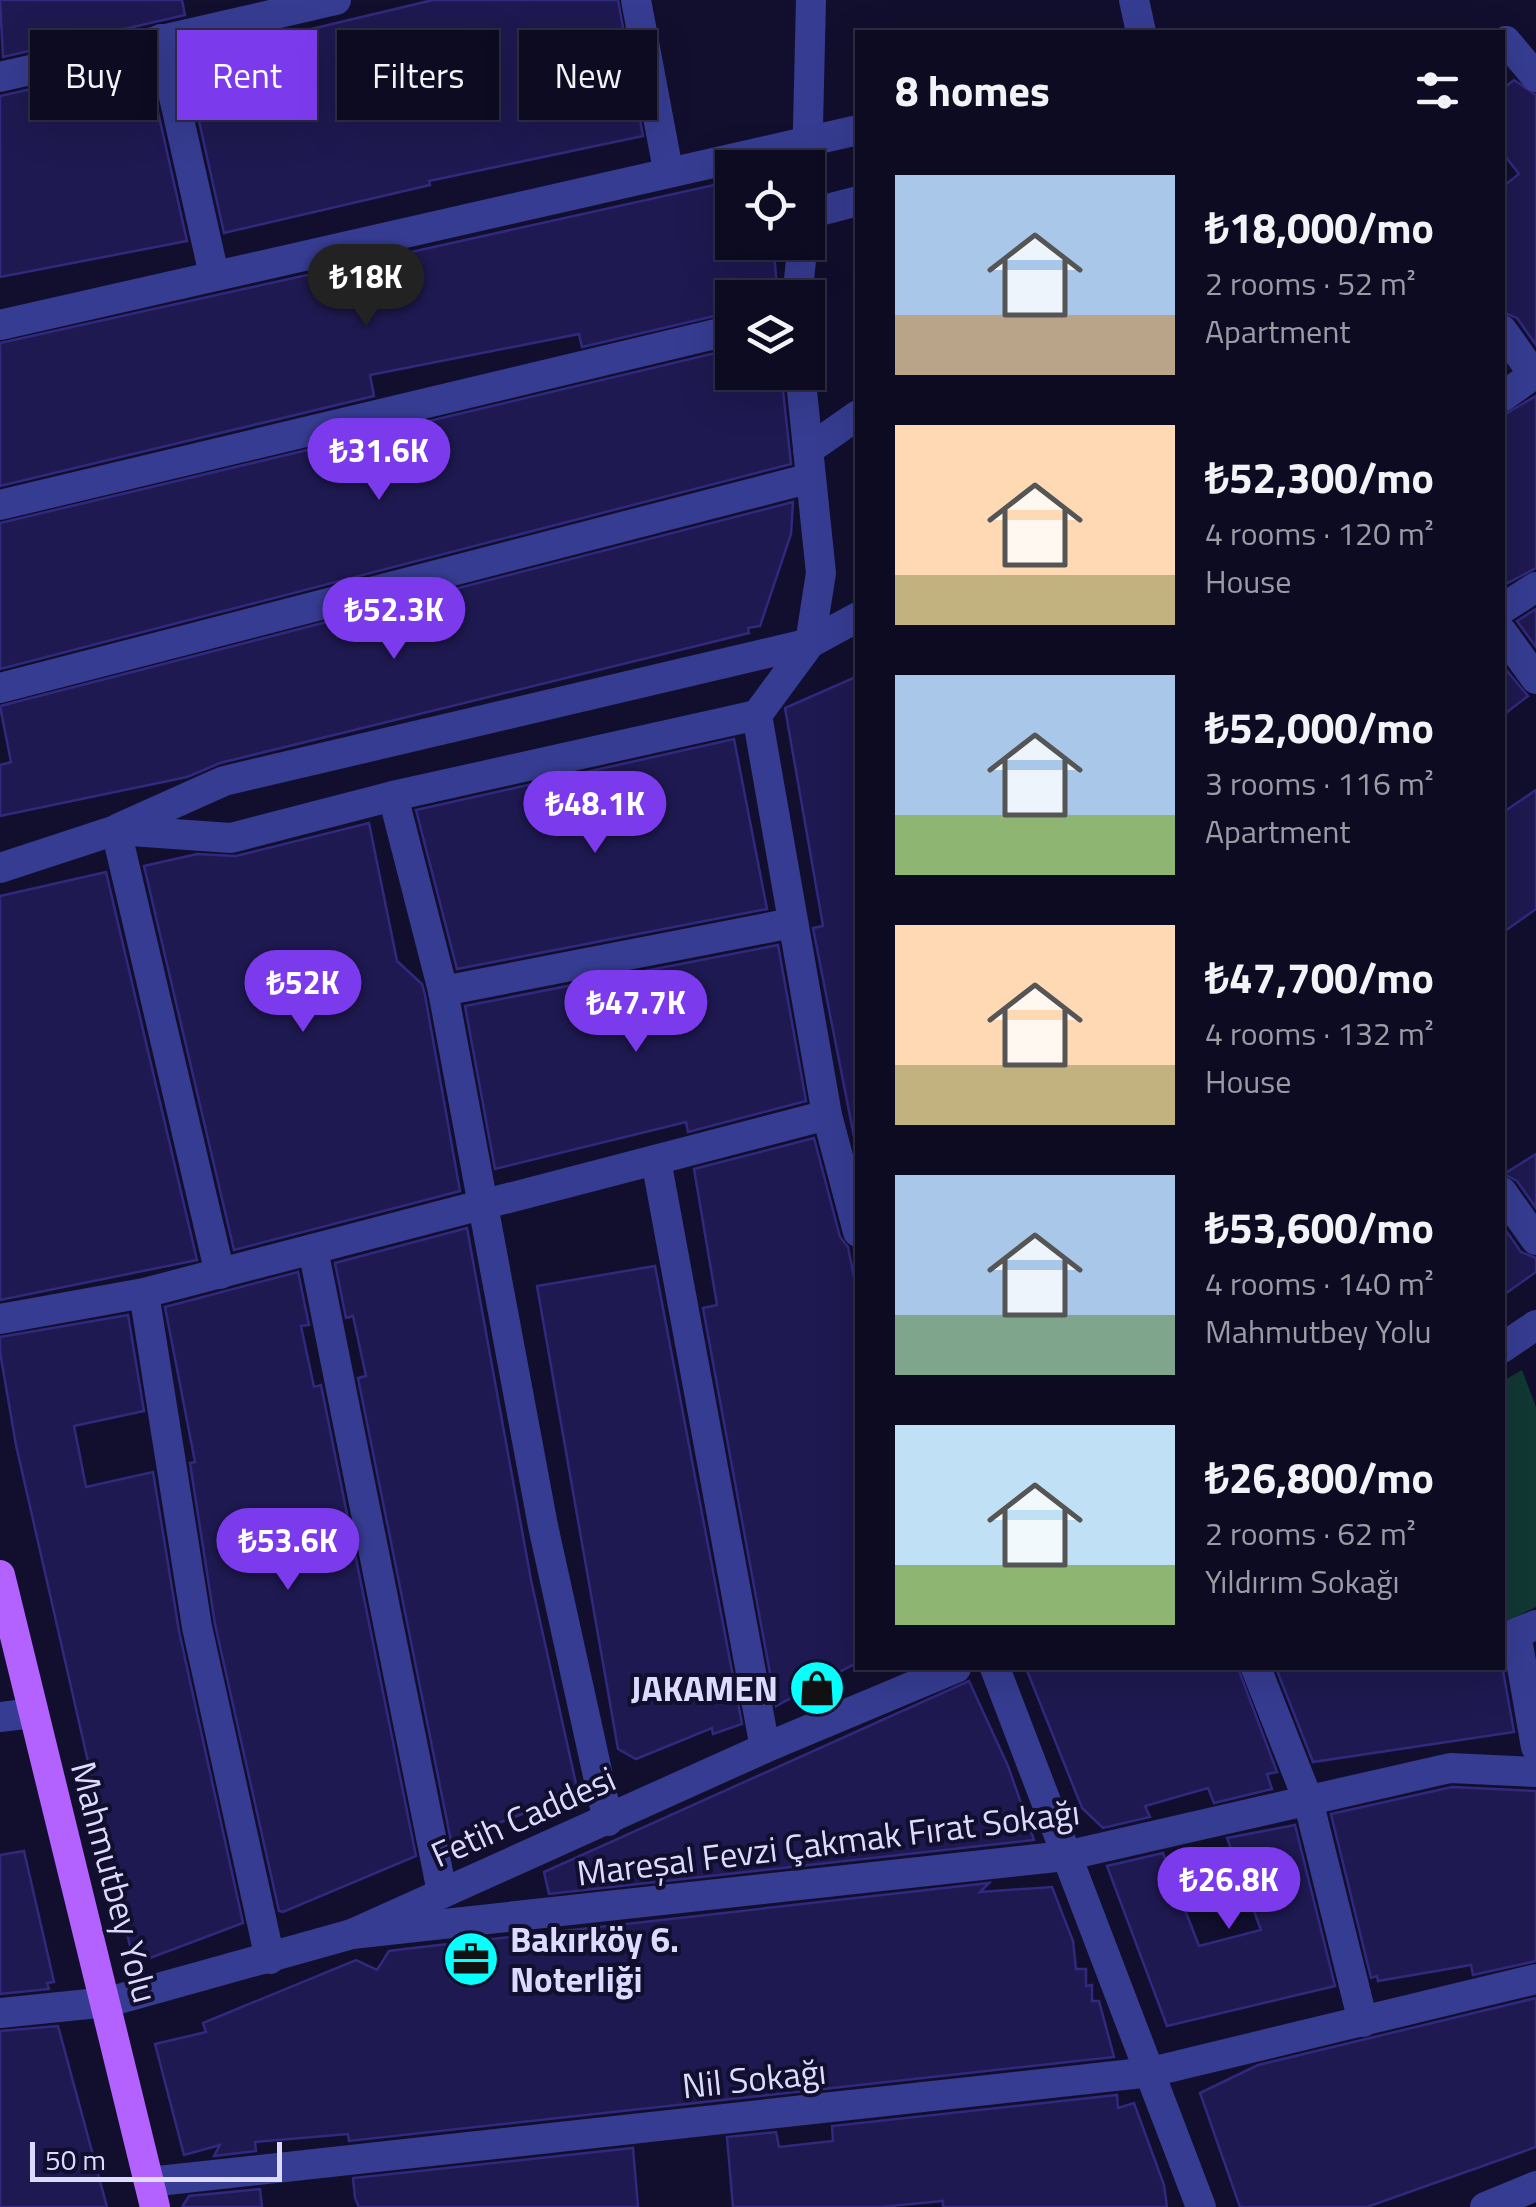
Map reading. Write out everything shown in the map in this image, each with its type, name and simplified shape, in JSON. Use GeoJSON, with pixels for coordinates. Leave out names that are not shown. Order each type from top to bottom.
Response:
{"type":"FeatureCollection","features":[{"type":"Feature","properties":{"kind":"main road","name":"Mahmutbey Yolu"},"geometry":{"type":"LineString","coordinates":[[0,1575],[108,2002],[152,2195]]}},
{"type":"Feature","properties":{"kind":"street"},"geometry":{"type":"LineString","coordinates":[[0,77],[161,39],[209,14],[336,0]]}},
{"type":"Feature","properties":{"kind":"street"},"geometry":{"type":"LineString","coordinates":[[636,0],[668,170]]}},
{"type":"Feature","properties":{"kind":"street"},"geometry":{"type":"LineString","coordinates":[[807,150],[811,0]]}},
{"type":"Feature","properties":{"kind":"street"},"geometry":{"type":"LineString","coordinates":[[1134,0],[1141,30]]}},
{"type":"Feature","properties":{"kind":"street"},"geometry":{"type":"LineString","coordinates":[[161,39],[214,275]]}},
{"type":"Feature","properties":{"kind":"street"},"geometry":{"type":"LineString","coordinates":[[1515,40],[1536,77]]}},
{"type":"Feature","properties":{"kind":"street"},"geometry":{"type":"LineString","coordinates":[[814,150],[855,131]]}},
{"type":"Feature","properties":{"kind":"street"},"geometry":{"type":"LineString","coordinates":[[0,325],[668,170],[715,164]]}},
{"type":"Feature","properties":{"kind":"street"},"geometry":{"type":"LineString","coordinates":[[825,210],[855,202]]}},
{"type":"Feature","properties":{"kind":"street"},"geometry":{"type":"LineString","coordinates":[[0,505],[715,334]]}},
{"type":"Feature","properties":{"kind":"street"},"geometry":{"type":"LineString","coordinates":[[1505,334],[1535,374],[1505,396]]}},
{"type":"Feature","properties":{"kind":"street"},"geometry":{"type":"LineString","coordinates":[[116,830],[231,838],[394,796],[757,715],[810,644],[820,573],[802,390]]}},
{"type":"Feature","properties":{"kind":"street"},"geometry":{"type":"LineString","coordinates":[[0,688],[810,464],[855,418]]}},
{"type":"Feature","properties":{"kind":"street"},"geometry":{"type":"LineString","coordinates":[[1505,608],[1536,588]]}},
{"type":"Feature","properties":{"kind":"street"},"geometry":{"type":"LineString","coordinates":[[0,868],[116,830],[224,781],[810,644],[855,619]]}},
{"type":"Feature","properties":{"kind":"street"},"geometry":{"type":"LineString","coordinates":[[1505,636],[1536,679]]}},
{"type":"Feature","properties":{"kind":"street"},"geometry":{"type":"LineString","coordinates":[[757,715],[827,1115],[855,1221]]}},
{"type":"Feature","properties":{"kind":"street"},"geometry":{"type":"LineString","coordinates":[[394,796],[444,992],[480,1206],[543,1526],[608,1822]]}},
{"type":"Feature","properties":{"kind":"street"},"geometry":{"type":"LineString","coordinates":[[116,830],[220,1274]]}},
{"type":"Feature","properties":{"kind":"street"},"geometry":{"type":"LineString","coordinates":[[444,992],[792,923]]}},
{"type":"Feature","properties":{"kind":"street"},"geometry":{"type":"LineString","coordinates":[[0,1319],[144,1294],[827,1115]]}},
{"type":"Feature","properties":{"kind":"street"},"geometry":{"type":"LineString","coordinates":[[656,1160],[765,1748]]}},
{"type":"Feature","properties":{"kind":"street"},"geometry":{"type":"LineString","coordinates":[[1505,1196],[1536,1240]]}},
{"type":"Feature","properties":{"kind":"street"},"geometry":{"type":"LineString","coordinates":[[312,1249],[442,1892]]}},
{"type":"Feature","properties":{"kind":"street"},"geometry":{"type":"LineString","coordinates":[[144,1294],[197,1627],[270,1958]]}},
{"type":"Feature","properties":{"kind":"street"},"geometry":{"type":"LineString","coordinates":[[1505,1346],[1536,1325]]}},
{"type":"Feature","properties":{"kind":"street"},"geometry":{"type":"LineString","coordinates":[[1536,1625],[1516,1633],[1536,1747]]}},
{"type":"Feature","properties":{"kind":"street","name":"Fetih Caddesi"},"geometry":{"type":"LineString","coordinates":[[0,2013],[108,2002],[352,1934],[608,1822],[765,1748],[951,1670]]}},
{"type":"Feature","properties":{"kind":"street"},"geometry":{"type":"LineString","coordinates":[[996,1670],[1201,2207]]}},
{"type":"Feature","properties":{"kind":"street"},"geometry":{"type":"LineString","coordinates":[[1257,1670],[1308,1800],[1363,2022]]}},
{"type":"Feature","properties":{"kind":"street"},"geometry":{"type":"LineString","coordinates":[[0,1717],[32,1712]]}},
{"type":"Feature","properties":{"kind":"street","name":"Mareşal Fevzi Çakmak Fırat Sokağı"},"geometry":{"type":"LineString","coordinates":[[352,1934],[1064,1856],[1450,1768],[1536,1772]]}},
{"type":"Feature","properties":{"kind":"street","name":"Nil Sokağı"},"geometry":{"type":"LineString","coordinates":[[152,2195],[1151,2072],[1536,1979]]}},
{"type":"Feature","properties":{"kind":"street"},"geometry":{"type":"LineString","coordinates":[[1485,2207],[1536,2186]]}},
{"type":"Feature","properties":{"kind":"green space"},"geometry":{"type":"Polygon","coordinates":[[[1522,1370],[1536,1407],[1536,1607],[1505,1622],[1505,1380],[1522,1370]]]}},
{"type":"Feature","properties":{"kind":"building"},"geometry":{"type":"Polygon","coordinates":[[[0,0],[182,0],[185,15],[120,30],[30,30],[30,51],[3,57],[0,0]]]}},
{"type":"Feature","properties":{"kind":"building"},"geometry":{"type":"Polygon","coordinates":[[[433,0],[618,0],[624,30],[519,30],[519,120],[640,120],[643,136],[429,181],[430,185],[224,233],[199,120],[317,120],[317,30],[307,30],[433,0]]]}},
{"type":"Feature","properties":{"kind":"building"},"geometry":{"type":"Polygon","coordinates":[[[1514,80],[1536,95],[1536,345],[1517,318],[1505,313],[1505,185],[1519,174],[1505,156],[1505,87],[1514,80]]]}},
{"type":"Feature","properties":{"kind":"building"},"geometry":{"type":"Polygon","coordinates":[[[30,89],[30,120],[157,120],[157,108],[187,241],[0,277],[0,96],[30,89]]]}},
{"type":"Feature","properties":{"kind":"building"},"geometry":{"type":"Polygon","coordinates":[[[715,185],[715,260],[775,260],[776,280],[715,280],[715,316],[582,347],[579,334],[370,375],[374,396],[0,486],[0,343],[715,185]]]}},
{"type":"Feature","properties":{"kind":"building"},"geometry":{"type":"Polygon","coordinates":[[[715,353],[715,390],[783,390],[791,464],[0,669],[0,523],[715,353]]]}},
{"type":"Feature","properties":{"kind":"building"},"geometry":{"type":"Polygon","coordinates":[[[1536,396],[1536,568],[1505,584],[1505,414],[1536,396]]]}},
{"type":"Feature","properties":{"kind":"building"},"geometry":{"type":"Polygon","coordinates":[[[793,502],[791,534],[760,626],[748,628],[749,633],[220,763],[187,777],[0,816],[0,765],[11,762],[0,706],[793,502]]]}},
{"type":"Feature","properties":{"kind":"building"},"geometry":{"type":"Polygon","coordinates":[[[1536,609],[1536,647],[1517,621],[1536,609]]]}},
{"type":"Feature","properties":{"kind":"building"},"geometry":{"type":"Polygon","coordinates":[[[1505,669],[1528,696],[1505,714],[1505,669]]]}},
{"type":"Feature","properties":{"kind":"building"},"geometry":{"type":"Polygon","coordinates":[[[855,677],[855,1142],[813,928],[823,926],[785,708],[855,677]]]}},
{"type":"Feature","properties":{"kind":"building"},"geometry":{"type":"Polygon","coordinates":[[[734,739],[767,909],[457,969],[416,810],[734,739]]]}},
{"type":"Feature","properties":{"kind":"building"},"geometry":{"type":"Polygon","coordinates":[[[1536,790],[1536,909],[1505,931],[1505,811],[1536,790]]]}},
{"type":"Feature","properties":{"kind":"building"},"geometry":{"type":"Polygon","coordinates":[[[369,823],[397,961],[422,984],[425,995],[460,1191],[234,1250],[144,866],[197,854],[236,856],[369,823]]]}},
{"type":"Feature","properties":{"kind":"building"},"geometry":{"type":"Polygon","coordinates":[[[106,872],[197,1260],[0,1300],[0,896],[106,872]]]}},
{"type":"Feature","properties":{"kind":"building"},"geometry":{"type":"Polygon","coordinates":[[[778,945],[806,1101],[688,1132],[686,1122],[495,1169],[465,1006],[778,945]]]}},
{"type":"Feature","properties":{"kind":"building"},"geometry":{"type":"Polygon","coordinates":[[[814,1138],[855,1282],[855,1664],[776,1706],[703,1308],[717,1305],[694,1169],[814,1138]]]}},
{"type":"Feature","properties":{"kind":"building"},"geometry":{"type":"Polygon","coordinates":[[[1536,1154],[1536,1208],[1517,1181],[1505,1173],[1536,1154]]]}},
{"type":"Feature","properties":{"kind":"building"},"geometry":{"type":"Polygon","coordinates":[[[467,1228],[531,1580],[578,1793],[451,1841],[358,1378],[366,1376],[353,1316],[346,1318],[335,1263],[467,1228]]]}},
{"type":"Feature","properties":{"kind":"building"},"geometry":{"type":"Polygon","coordinates":[[[1505,1229],[1521,1252],[1536,1258],[1536,1272],[1505,1294],[1505,1229]]]}},
{"type":"Feature","properties":{"kind":"building"},"geometry":{"type":"Polygon","coordinates":[[[655,1266],[742,1724],[713,1734],[712,1728],[636,1759],[618,1749],[537,1286],[655,1266]]]}},
{"type":"Feature","properties":{"kind":"building"},"geometry":{"type":"Polygon","coordinates":[[[298,1272],[309,1325],[301,1326],[314,1387],[321,1385],[416,1856],[283,1912],[279,1911],[215,1624],[190,1463],[195,1462],[165,1307],[298,1272]]]}},
{"type":"Feature","properties":{"kind":"building"},"geometry":{"type":"Polygon","coordinates":[[[128,1315],[144,1411],[74,1426],[86,1487],[153,1472],[179,1631],[243,1923],[134,1964],[16,1445],[0,1352],[0,1337],[128,1315]]]}},
{"type":"Feature","properties":{"kind":"building"},"geometry":{"type":"Polygon","coordinates":[[[1027,1670],[1239,1670],[1277,1772],[1267,1774],[1272,1789],[1214,1803],[1208,1788],[1145,1806],[1150,1817],[1103,1828],[1082,1808],[1027,1670]]]}},
{"type":"Feature","properties":{"kind":"building"},"geometry":{"type":"Polygon","coordinates":[[[1277,1670],[1503,1670],[1514,1732],[1313,1762],[1277,1670]]]}},
{"type":"Feature","properties":{"kind":"building"},"geometry":{"type":"Polygon","coordinates":[[[969,1681],[1008,1766],[1034,1840],[549,1894],[544,1872],[969,1681]]]}},
{"type":"Feature","properties":{"kind":"building"},"geometry":{"type":"Polygon","coordinates":[[[1452,1787],[1536,1791],[1536,1961],[1473,1975],[1471,1965],[1378,1981],[1377,1976],[1371,1978],[1331,1814],[1452,1787]]]}},
{"type":"Feature","properties":{"kind":"building"},"geometry":{"type":"Polygon","coordinates":[[[1295,1825],[1335,1986],[1167,2026],[1107,1866],[1163,1853],[1199,1946],[1261,1930],[1227,1838],[1295,1825]]]}},
{"type":"Feature","properties":{"kind":"building"},"geometry":{"type":"Polygon","coordinates":[[[24,1851],[54,1982],[47,1983],[49,1989],[0,1994],[0,1855],[24,1851]]]}},
{"type":"Feature","properties":{"kind":"building"},"geometry":{"type":"Polygon","coordinates":[[[989,1883],[980,1892],[1052,1887],[1073,1941],[1076,1969],[1086,1969],[1086,1986],[1092,1985],[1092,2001],[1099,2001],[1114,2057],[349,2141],[348,2134],[255,2142],[256,2151],[214,2156],[220,2145],[184,2155],[155,2044],[206,2032],[203,2023],[356,1960],[377,1970],[389,1951],[989,1883]]]}},
{"type":"Feature","properties":{"kind":"building"},"geometry":{"type":"Polygon","coordinates":[[[1536,1998],[1536,2147],[1367,2207],[1240,2207],[1200,2093],[1258,2065],[1536,1998]]]}},
{"type":"Feature","properties":{"kind":"building"},"geometry":{"type":"Polygon","coordinates":[[[58,2026],[107,2207],[0,2207],[0,2031],[58,2026]]]}},
{"type":"Feature","properties":{"kind":"building"},"geometry":{"type":"Polygon","coordinates":[[[1117,2095],[1118,2108],[1134,2103],[1164,2185],[1167,2207],[943,2207],[943,2201],[881,2207],[733,2207],[727,2137],[776,2132],[779,2147],[833,2141],[832,2126],[1117,2095]]]}},
{"type":"Feature","properties":{"kind":"building"},"geometry":{"type":"Polygon","coordinates":[[[633,2148],[638,2207],[359,2207],[355,2198],[353,2178],[633,2148]]]}},
{"type":"Feature","properties":{"kind":"building"},"geometry":{"type":"Polygon","coordinates":[[[260,2189],[262,2207],[182,2207],[189,2196],[260,2189]]]}},
{"type":"Feature","properties":{"kind":"place","name":"JAKAMEN"},"geometry":{"type":"Point","coordinates":[817,1688]}},
{"type":"Feature","properties":{"kind":"place","name":"Bakırköy 6. Noterliği"},"geometry":{"type":"Point","coordinates":[471,1959]}}]}
